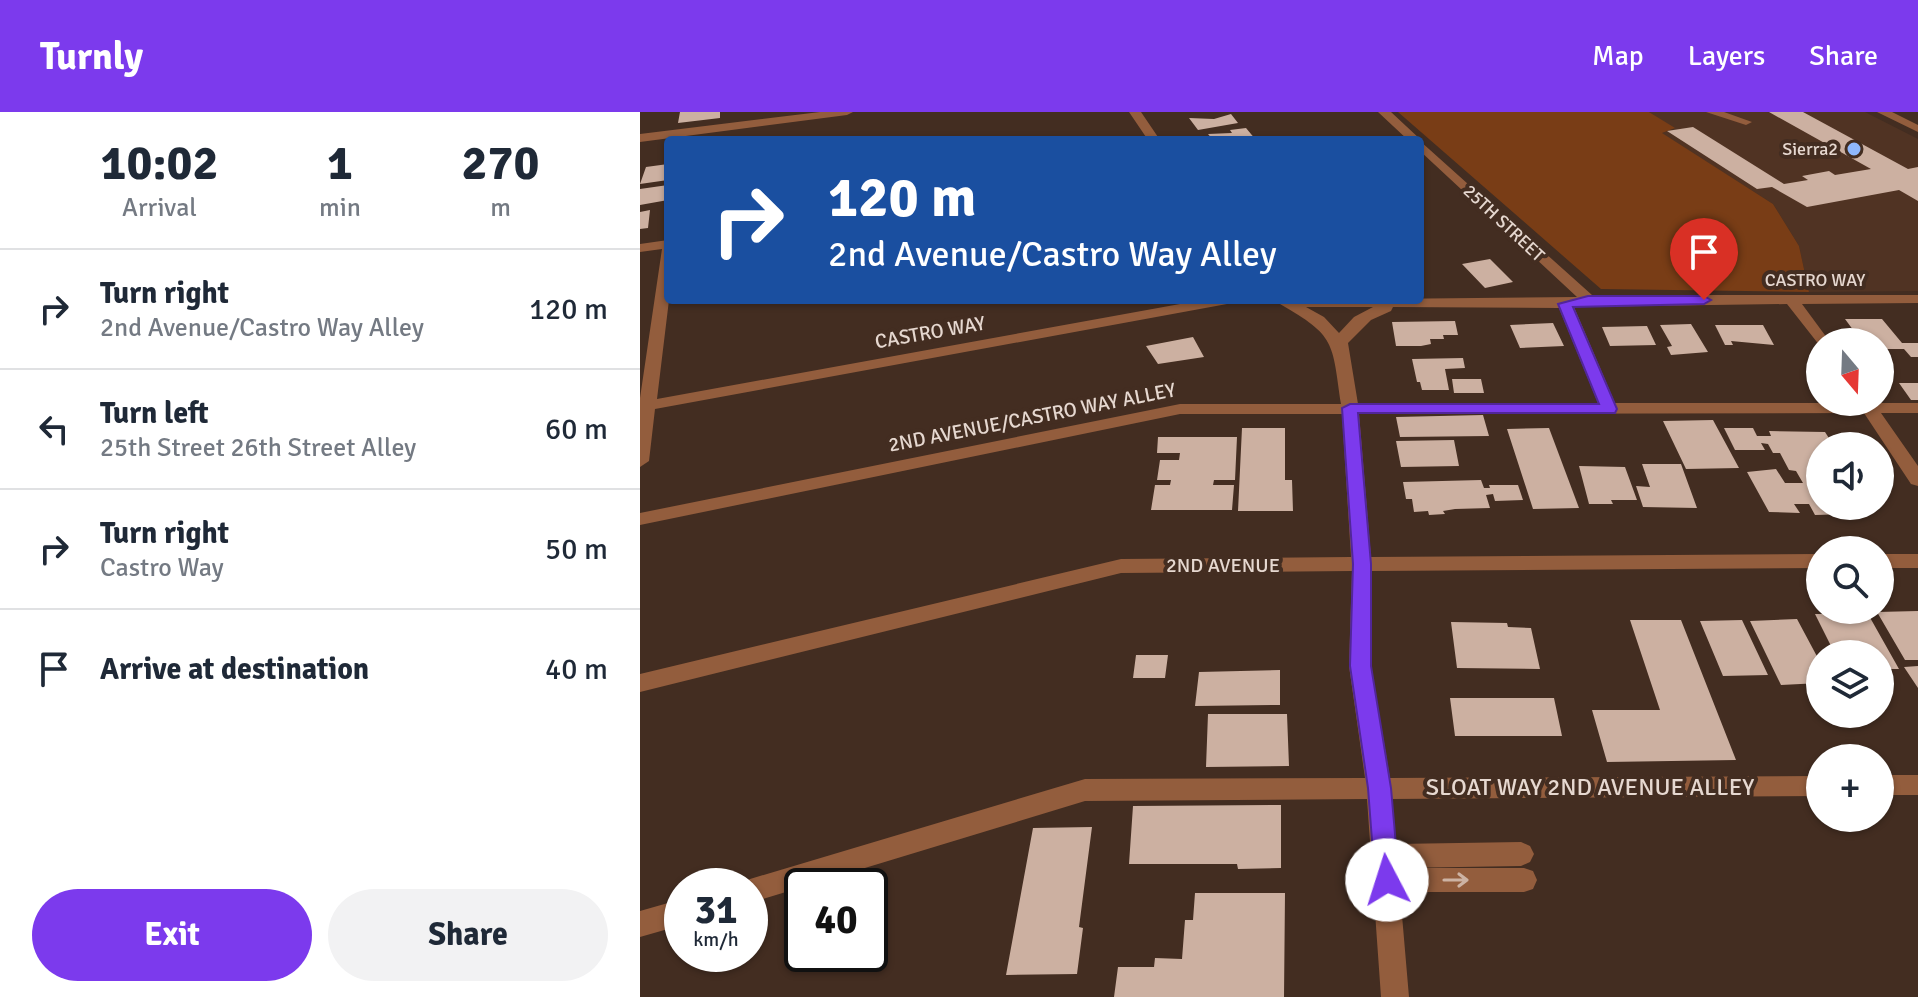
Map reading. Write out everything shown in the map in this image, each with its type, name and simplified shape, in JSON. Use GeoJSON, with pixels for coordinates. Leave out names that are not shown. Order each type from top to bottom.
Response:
{"type":"FeatureCollection","features":[{"type":"Feature","properties":{"kind":"street"},"geometry":{"type":"LineString","coordinates":[[640,138],[767,117],[847,112]]}},
{"type":"Feature","properties":{"kind":"street"},"geometry":{"type":"LineString","coordinates":[[1135,112],[1151,136]]}},
{"type":"Feature","properties":{"kind":"street"},"geometry":{"type":"LineString","coordinates":[[1384,112],[1411,136]]}},
{"type":"Feature","properties":{"kind":"street"},"geometry":{"type":"LineString","coordinates":[[1712,112],[1746,122]]}},
{"type":"Feature","properties":{"kind":"street"},"geometry":{"type":"LineString","coordinates":[[1883,112],[1918,129]]}},
{"type":"Feature","properties":{"kind":"street","name":"25TH STREET"},"geometry":{"type":"LineString","coordinates":[[1424,149],[1588,300]]}},
{"type":"Feature","properties":{"kind":"street"},"geometry":{"type":"LineString","coordinates":[[640,248],[664,245]]}},
{"type":"Feature","properties":{"kind":"street"},"geometry":{"type":"LineString","coordinates":[[640,461],[643,406],[664,276]]}},
{"type":"Feature","properties":{"kind":"street","name":"CASTRO WAY"},"geometry":{"type":"LineString","coordinates":[[1424,303],[1918,299]]}},
{"type":"Feature","properties":{"kind":"street"},"geometry":{"type":"LineString","coordinates":[[1792,300],[1812,328]]}},
{"type":"Feature","properties":{"kind":"street","name":"CASTRO WAY"},"geometry":{"type":"LineString","coordinates":[[643,406],[1205,304]]}},
{"type":"Feature","properties":{"kind":"street"},"geometry":{"type":"LineString","coordinates":[[1289,304],[1319,320],[1340,343],[1350,408],[1362,564],[1360,666],[1379,788],[1395,997]]}},
{"type":"Feature","properties":{"kind":"street"},"geometry":{"type":"LineString","coordinates":[[1340,343],[1353,325],[1373,311],[1404,304]]}},
{"type":"Feature","properties":{"kind":"street"},"geometry":{"type":"LineString","coordinates":[[1565,304],[1609,409]]}},
{"type":"Feature","properties":{"kind":"street","name":"2ND AVENUE/CASTRO WAY ALLEY"},"geometry":{"type":"LineString","coordinates":[[640,519],[1180,409],[1806,406]]}},
{"type":"Feature","properties":{"kind":"street","name":"2ND AVENUE/CASTRO WAY ALLEY"},"geometry":{"type":"LineString","coordinates":[[1894,407],[1918,408]]}},
{"type":"Feature","properties":{"kind":"street"},"geometry":{"type":"LineString","coordinates":[[1874,416],[1918,480]]}},
{"type":"Feature","properties":{"kind":"street","name":"2ND AVENUE"},"geometry":{"type":"LineString","coordinates":[[640,683],[1121,566],[1806,561]]}},
{"type":"Feature","properties":{"kind":"street"},"geometry":{"type":"LineString","coordinates":[[1894,561],[1918,561]]}},
{"type":"Feature","properties":{"kind":"street"},"geometry":{"type":"LineString","coordinates":[[1894,785],[1918,785]]}},
{"type":"Feature","properties":{"kind":"street","name":"SLOAT WAY 2ND AVENUE ALLEY"},"geometry":{"type":"LineString","coordinates":[[768,886],[1085,790],[1806,786]]}},
{"type":"Feature","properties":{"kind":"street"},"geometry":{"type":"LineString","coordinates":[[1386,868],[1523,867]]}},
{"type":"Feature","properties":{"kind":"street"},"geometry":{"type":"LineString","coordinates":[[640,924],[664,917]]}},
{"type":"Feature","properties":{"kind":"shaded area"},"geometry":{"type":"Polygon","coordinates":[[[1398,112],[1649,112],[1675,128],[1662,133],[1773,204],[1799,246],[1809,292],[1601,289],[1398,112]]]}},
{"type":"Feature","properties":{"kind":"shaded area"},"geometry":{"type":"Polygon","coordinates":[[[1649,112],[1865,112],[1918,139],[1918,291],[1809,292],[1799,246],[1773,204],[1661,133],[1674,129],[1649,112]]]}},
{"type":"Feature","properties":{"kind":"building"},"geometry":{"type":"Polygon","coordinates":[[[680,112],[720,112],[720,118],[678,123],[680,112]]]}},
{"type":"Feature","properties":{"kind":"building","name":"Sierra2"},"geometry":{"type":"Polygon","coordinates":[[[1769,112],[1803,112],[1908,169],[1918,167],[1918,201],[1899,190],[1807,207],[1772,187],[1757,189],[1667,131],[1693,127],[1784,184],[1808,180],[1802,176],[1829,171],[1835,175],[1871,169],[1769,112]]]}},
{"type":"Feature","properties":{"kind":"building"},"geometry":{"type":"Polygon","coordinates":[[[1231,114],[1238,123],[1198,130],[1189,118],[1214,119],[1231,114]]]}},
{"type":"Feature","properties":{"kind":"building"},"geometry":{"type":"Polygon","coordinates":[[[1246,128],[1253,136],[1208,134],[1232,133],[1230,130],[1246,128]]]}},
{"type":"Feature","properties":{"kind":"building"},"geometry":{"type":"Polygon","coordinates":[[[664,165],[664,181],[640,184],[646,167],[664,165]]]}},
{"type":"Feature","properties":{"kind":"building"},"geometry":{"type":"Polygon","coordinates":[[[664,186],[664,201],[640,205],[640,189],[664,186]]]}},
{"type":"Feature","properties":{"kind":"building"},"geometry":{"type":"Polygon","coordinates":[[[650,210],[648,228],[640,229],[640,212],[650,210]]]}},
{"type":"Feature","properties":{"kind":"building"},"geometry":{"type":"Polygon","coordinates":[[[1490,259],[1513,282],[1485,288],[1462,264],[1490,259]]]}},
{"type":"Feature","properties":{"kind":"building"},"geometry":{"type":"Polygon","coordinates":[[[1845,319],[1882,319],[1890,328],[1852,328],[1845,319]]]}},
{"type":"Feature","properties":{"kind":"building"},"geometry":{"type":"Polygon","coordinates":[[[1455,321],[1458,335],[1443,335],[1444,339],[1430,339],[1431,344],[1421,346],[1396,346],[1392,322],[1455,321]]]}},
{"type":"Feature","properties":{"kind":"building"},"geometry":{"type":"Polygon","coordinates":[[[1553,323],[1564,346],[1520,348],[1510,325],[1553,323]]]}},
{"type":"Feature","properties":{"kind":"building"},"geometry":{"type":"Polygon","coordinates":[[[1691,324],[1708,352],[1671,355],[1667,347],[1672,346],[1660,325],[1691,324]]]}},
{"type":"Feature","properties":{"kind":"building"},"geometry":{"type":"Polygon","coordinates":[[[1715,325],[1763,325],[1774,345],[1731,341],[1733,345],[1725,345],[1715,325]]]}},
{"type":"Feature","properties":{"kind":"building"},"geometry":{"type":"Polygon","coordinates":[[[1647,326],[1656,345],[1610,346],[1602,327],[1647,326]]]}},
{"type":"Feature","properties":{"kind":"building"},"geometry":{"type":"Polygon","coordinates":[[[1894,333],[1902,343],[1918,343],[1918,357],[1911,357],[1904,349],[1894,349],[1894,333]]]}},
{"type":"Feature","properties":{"kind":"building"},"geometry":{"type":"Polygon","coordinates":[[[1193,337],[1204,357],[1158,364],[1146,346],[1193,337]]]}},
{"type":"Feature","properties":{"kind":"building"},"geometry":{"type":"Polygon","coordinates":[[[1463,358],[1465,368],[1445,369],[1449,390],[1422,390],[1412,359],[1463,358]]]}},
{"type":"Feature","properties":{"kind":"building"},"geometry":{"type":"Polygon","coordinates":[[[1452,379],[1481,379],[1484,393],[1454,393],[1452,379]]]}},
{"type":"Feature","properties":{"kind":"building"},"geometry":{"type":"Polygon","coordinates":[[[1899,383],[1918,383],[1918,400],[1911,400],[1899,383]]]}},
{"type":"Feature","properties":{"kind":"building"},"geometry":{"type":"Polygon","coordinates":[[[1483,415],[1489,436],[1400,437],[1396,417],[1483,415]]]}},
{"type":"Feature","properties":{"kind":"building"},"geometry":{"type":"Polygon","coordinates":[[[1713,420],[1739,468],[1686,469],[1663,421],[1713,420]]]}},
{"type":"Feature","properties":{"kind":"building"},"geometry":{"type":"Polygon","coordinates":[[[1242,428],[1285,428],[1285,480],[1292,480],[1293,511],[1238,511],[1242,428]]]}},
{"type":"Feature","properties":{"kind":"building"},"geometry":{"type":"Polygon","coordinates":[[[1549,428],[1579,508],[1533,509],[1507,429],[1549,428]]]}},
{"type":"Feature","properties":{"kind":"building"},"geometry":{"type":"Polygon","coordinates":[[[1724,428],[1753,428],[1757,436],[1771,436],[1769,431],[1825,432],[1806,432],[1806,504],[1794,504],[1800,513],[1769,512],[1747,472],[1776,469],[1785,483],[1803,483],[1796,471],[1789,470],[1780,453],[1773,453],[1768,444],[1761,443],[1765,450],[1735,450],[1724,428]]]}},
{"type":"Feature","properties":{"kind":"building"},"geometry":{"type":"Polygon","coordinates":[[[1158,437],[1237,437],[1235,480],[1214,480],[1213,485],[1234,485],[1232,510],[1151,510],[1155,485],[1170,485],[1171,480],[1157,480],[1160,460],[1179,460],[1180,453],[1157,453],[1158,437]]]}},
{"type":"Feature","properties":{"kind":"building"},"geometry":{"type":"Polygon","coordinates":[[[1454,440],[1459,466],[1401,467],[1396,441],[1454,440]]]}},
{"type":"Feature","properties":{"kind":"building"},"geometry":{"type":"Polygon","coordinates":[[[1642,464],[1681,464],[1697,508],[1643,507],[1636,486],[1650,487],[1642,464]]]}},
{"type":"Feature","properties":{"kind":"building"},"geometry":{"type":"Polygon","coordinates":[[[1579,466],[1625,467],[1637,500],[1589,504],[1579,466]]]}},
{"type":"Feature","properties":{"kind":"building"},"geometry":{"type":"Polygon","coordinates":[[[1481,480],[1484,488],[1490,488],[1489,485],[1518,485],[1523,500],[1495,501],[1493,494],[1486,495],[1490,508],[1455,509],[1443,511],[1445,514],[1429,515],[1428,511],[1414,512],[1412,499],[1406,499],[1403,482],[1481,480]]]}},
{"type":"Feature","properties":{"kind":"building"},"geometry":{"type":"Polygon","coordinates":[[[1918,611],[1918,660],[1905,660],[1884,624],[1894,624],[1894,612],[1918,611]]]}},
{"type":"Feature","properties":{"kind":"building"},"geometry":{"type":"Polygon","coordinates":[[[1797,619],[1808,640],[1806,684],[1781,685],[1750,621],[1797,619]]]}},
{"type":"Feature","properties":{"kind":"building"},"geometry":{"type":"Polygon","coordinates":[[[1630,620],[1681,620],[1736,760],[1607,762],[1592,710],[1660,710],[1630,620]]]}},
{"type":"Feature","properties":{"kind":"building"},"geometry":{"type":"Polygon","coordinates":[[[1742,620],[1768,675],[1723,676],[1700,621],[1742,620]]]}},
{"type":"Feature","properties":{"kind":"building"},"geometry":{"type":"Polygon","coordinates":[[[1451,622],[1507,623],[1508,627],[1531,628],[1540,669],[1457,668],[1451,622]]]}},
{"type":"Feature","properties":{"kind":"building"},"geometry":{"type":"Polygon","coordinates":[[[1820,624],[1874,624],[1883,640],[1828,640],[1820,624]]]}},
{"type":"Feature","properties":{"kind":"building"},"geometry":{"type":"Polygon","coordinates":[[[1136,655],[1168,655],[1165,678],[1133,678],[1136,655]]]}},
{"type":"Feature","properties":{"kind":"building"},"geometry":{"type":"Polygon","coordinates":[[[1918,666],[1918,688],[1904,667],[1918,666]]]}},
{"type":"Feature","properties":{"kind":"building"},"geometry":{"type":"Polygon","coordinates":[[[1280,670],[1280,705],[1195,706],[1199,672],[1280,670]]]}},
{"type":"Feature","properties":{"kind":"building"},"geometry":{"type":"Polygon","coordinates":[[[1450,698],[1554,698],[1562,736],[1455,736],[1450,698]]]}},
{"type":"Feature","properties":{"kind":"building"},"geometry":{"type":"Polygon","coordinates":[[[1208,714],[1287,714],[1289,766],[1206,767],[1208,714]]]}},
{"type":"Feature","properties":{"kind":"building"},"geometry":{"type":"Polygon","coordinates":[[[1281,805],[1281,868],[1238,869],[1237,864],[1129,864],[1133,806],[1281,805]]]}},
{"type":"Feature","properties":{"kind":"building"},"geometry":{"type":"Polygon","coordinates":[[[1092,827],[1079,927],[1083,928],[1077,974],[1006,975],[1033,828],[1092,827]]]}},
{"type":"Feature","properties":{"kind":"building"},"geometry":{"type":"Polygon","coordinates":[[[1195,893],[1285,893],[1284,997],[1114,997],[1118,967],[1154,967],[1155,958],[1182,959],[1185,920],[1193,920],[1195,893]]]}},
{"type":"Feature","properties":{"kind":"place","name":"Sierra2"},"geometry":{"type":"Point","coordinates":[1854,149]}},
{"type":"Feature","properties":{"kind":"route"},"geometry":{"type":"LineString","coordinates":[[1387,880],[1379,788],[1360,666],[1362,564],[1350,408],[1609,409],[1565,304],[1588,300],[1704,300]]}}]}
